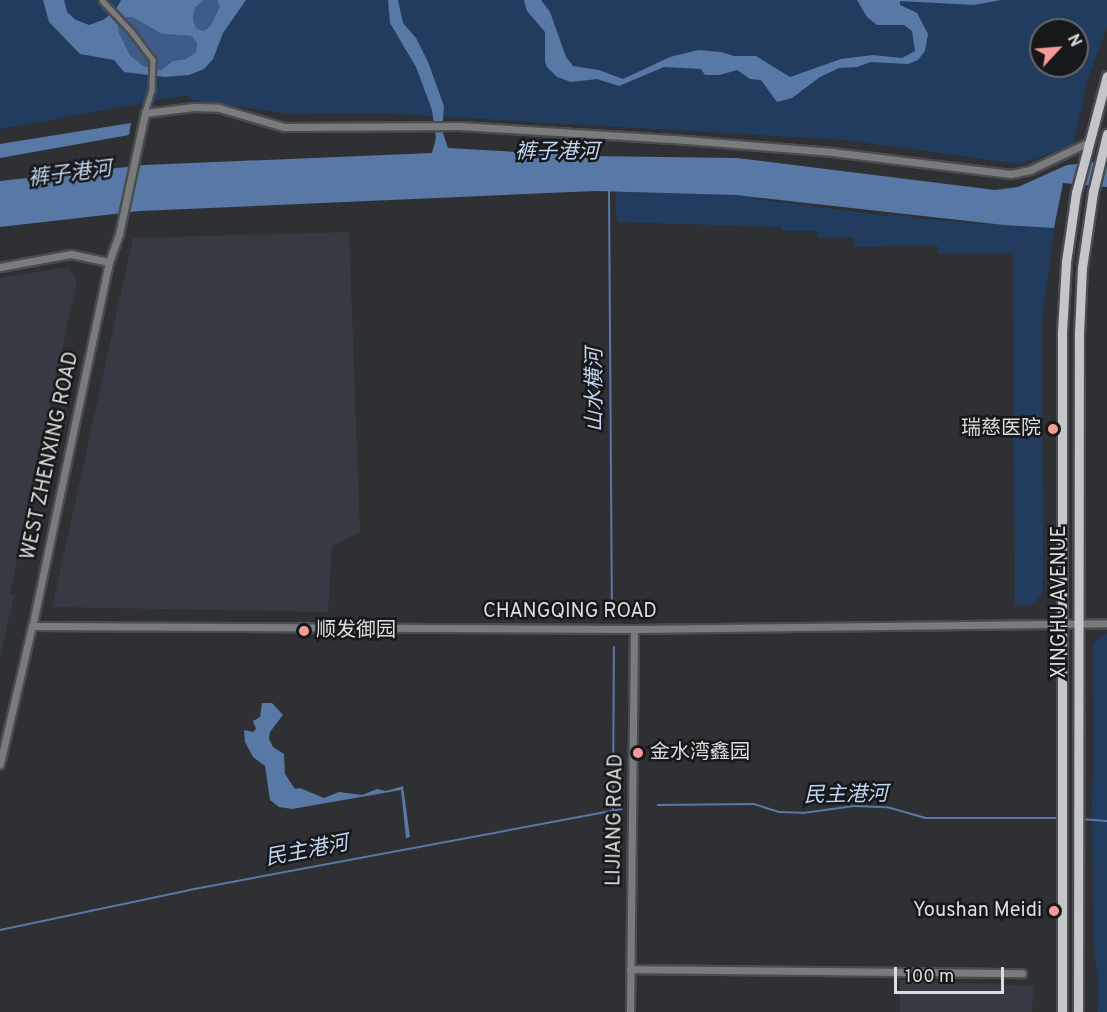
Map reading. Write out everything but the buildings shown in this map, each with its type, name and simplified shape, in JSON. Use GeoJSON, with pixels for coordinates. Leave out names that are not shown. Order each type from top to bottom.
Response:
{"type":"FeatureCollection","features":[{"type":"Feature","properties":{"kind":"main road","name":"XINGHU AVENUE"},"geometry":{"type":"LineString","coordinates":[[1062,1012],[1064,624],[1062,332],[1066,262],[1076,193],[1107,76]]}},
{"type":"Feature","properties":{"kind":"main road","name":"XINGHU AVENUE"},"geometry":{"type":"LineString","coordinates":[[1078,1012],[1079,333],[1082,268],[1093,192],[1107,134]]}},
{"type":"Feature","properties":{"kind":"street"},"geometry":{"type":"LineString","coordinates":[[102,0],[123,21],[153,60],[152,90],[145,113],[195,107],[219,108],[284,127],[445,126],[673,139],[832,152],[1011,174],[1030,170],[1089,142]]}},
{"type":"Feature","properties":{"kind":"street","name":"WEST ZHENXING ROAD"},"geometry":{"type":"LineString","coordinates":[[0,764],[32,626],[109,262],[145,113]]}},
{"type":"Feature","properties":{"kind":"street"},"geometry":{"type":"LineString","coordinates":[[0,267],[71,254],[109,262]]}},
{"type":"Feature","properties":{"kind":"street","name":"CHANGQING ROAD"},"geometry":{"type":"LineString","coordinates":[[32,626],[634,629],[1107,623]]}},
{"type":"Feature","properties":{"kind":"street","name":"LIJIANG ROAD"},"geometry":{"type":"LineString","coordinates":[[630,1012],[634,629]]}},
{"type":"Feature","properties":{"kind":"street"},"geometry":{"type":"LineString","coordinates":[[630,969],[1022,973]]}},
{"type":"Feature","properties":{"kind":"shaded area"},"geometry":{"type":"Polygon","coordinates":[[[0,0],[1107,0],[1107,27],[1089,76],[1089,18],[1029,18],[1029,78],[1088,78],[1073,145],[1019,164],[845,140],[380,113],[292,114],[191,100],[187,95],[0,129],[0,0]]]}},
{"type":"Feature","properties":{"kind":"shaded area"},"geometry":{"type":"Polygon","coordinates":[[[204,0],[217,0],[221,6],[210,27],[203,31],[196,28],[193,19],[195,8],[204,0]]]}},
{"type":"Feature","properties":{"kind":"shaded area"},"geometry":{"type":"Polygon","coordinates":[[[132,17],[162,34],[192,36],[197,43],[196,52],[186,59],[173,61],[161,70],[143,66],[130,55],[119,33],[118,23],[123,18],[132,17]]]}},
{"type":"Feature","properties":{"kind":"shaded area"},"geometry":{"type":"Polygon","coordinates":[[[621,190],[742,194],[754,196],[755,199],[888,216],[889,214],[984,224],[1055,225],[1042,318],[1043,592],[1033,606],[1015,605],[1013,253],[939,254],[937,245],[855,247],[854,237],[818,238],[817,231],[782,231],[781,227],[617,222],[615,195],[621,190]]]}},
{"type":"Feature","properties":{"kind":"shaded area"},"geometry":{"type":"Polygon","coordinates":[[[349,232],[360,532],[332,546],[328,612],[54,607],[133,238],[349,232]]]}},
{"type":"Feature","properties":{"kind":"shaded area"},"geometry":{"type":"Polygon","coordinates":[[[68,267],[77,280],[10,594],[14,595],[0,657],[0,278],[68,267]]]}},
{"type":"Feature","properties":{"kind":"shaded area"},"geometry":{"type":"Polygon","coordinates":[[[1107,633],[1107,1012],[1097,1012],[1099,992],[1094,944],[1092,801],[1093,648],[1096,640],[1107,633]]]}},
{"type":"Feature","properties":{"kind":"shaded area"},"geometry":{"type":"Polygon","coordinates":[[[900,980],[1033,986],[1032,1012],[900,1012],[900,980]]]}},
{"type":"Feature","properties":{"kind":"water"},"geometry":{"type":"Polygon","coordinates":[[[43,0],[64,0],[67,12],[76,20],[89,25],[103,20],[115,11],[121,0],[204,0],[195,8],[193,19],[196,28],[203,31],[210,27],[220,7],[217,0],[246,0],[223,33],[213,59],[204,69],[189,75],[165,77],[124,72],[114,60],[80,54],[49,22],[43,0]],[[132,17],[123,18],[118,23],[119,33],[130,55],[143,66],[161,70],[173,61],[186,59],[196,52],[197,43],[192,36],[162,34],[132,17]]]}},
{"type":"Feature","properties":{"kind":"water","name":"裤子港河"},"geometry":{"type":"Polygon","coordinates":[[[388,0],[398,0],[403,23],[416,38],[428,62],[444,106],[442,130],[448,148],[589,156],[737,158],[995,190],[1018,187],[1067,165],[1107,161],[1107,187],[1063,183],[1054,228],[1004,225],[736,195],[595,191],[140,211],[0,227],[0,181],[144,165],[432,153],[436,138],[432,110],[416,67],[390,23],[388,0]]]}},
{"type":"Feature","properties":{"kind":"water"},"geometry":{"type":"Polygon","coordinates":[[[524,0],[541,0],[550,12],[566,57],[573,66],[599,70],[623,79],[670,57],[698,50],[721,52],[734,56],[756,56],[790,77],[841,59],[873,55],[902,58],[915,51],[912,31],[904,25],[877,25],[867,17],[857,0],[1001,0],[974,5],[900,1],[900,5],[917,13],[928,34],[925,51],[918,60],[908,64],[871,62],[857,67],[839,68],[820,77],[792,98],[777,102],[761,80],[750,79],[737,70],[720,75],[705,75],[701,69],[664,67],[619,86],[597,79],[571,82],[557,77],[545,62],[545,32],[527,11],[524,0]]]}},
{"type":"Feature","properties":{"kind":"water"},"geometry":{"type":"Polygon","coordinates":[[[131,123],[129,135],[0,158],[0,144],[131,123]]]}},
{"type":"Feature","properties":{"kind":"water"},"geometry":{"type":"Polygon","coordinates":[[[262,703],[272,703],[283,715],[270,732],[269,739],[273,747],[284,754],[285,774],[295,789],[300,788],[324,798],[339,792],[362,795],[377,789],[386,791],[403,786],[410,837],[406,838],[401,790],[292,809],[279,807],[270,800],[265,766],[253,757],[245,742],[244,730],[253,732],[256,729],[253,721],[260,717],[262,703]]]}},
{"type":"Feature","properties":{"kind":"waterway","name":"山水横河"},"geometry":{"type":"LineString","coordinates":[[609,191],[612,607]]}},
{"type":"Feature","properties":{"kind":"waterway","name":"山水横河"},"geometry":{"type":"LineString","coordinates":[[613,811],[614,647]]}},
{"type":"Feature","properties":{"kind":"waterway","name":"民主港河"},"geometry":{"type":"LineString","coordinates":[[658,805],[754,804],[779,812],[803,813],[854,806],[887,807],[925,818],[1060,818]]}},
{"type":"Feature","properties":{"kind":"waterway","name":"民主港河"},"geometry":{"type":"LineString","coordinates":[[0,930],[189,890],[621,809]]}},
{"type":"Feature","properties":{"kind":"waterway","name":"民主港河"},"geometry":{"type":"LineString","coordinates":[[1080,819],[1107,821]]}},
{"type":"Feature","properties":{"kind":"place","name":"瑞慈医院"},"geometry":{"type":"Point","coordinates":[1053,429]}},
{"type":"Feature","properties":{"kind":"place","name":"顺发·御园"},"geometry":{"type":"Point","coordinates":[304,631]}},
{"type":"Feature","properties":{"kind":"place","name":"金水湾·鑫园"},"geometry":{"type":"Point","coordinates":[638,753]}},
{"type":"Feature","properties":{"kind":"place","name":"Youshan Meidi"},"geometry":{"type":"Point","coordinates":[1054,911]}}]}
